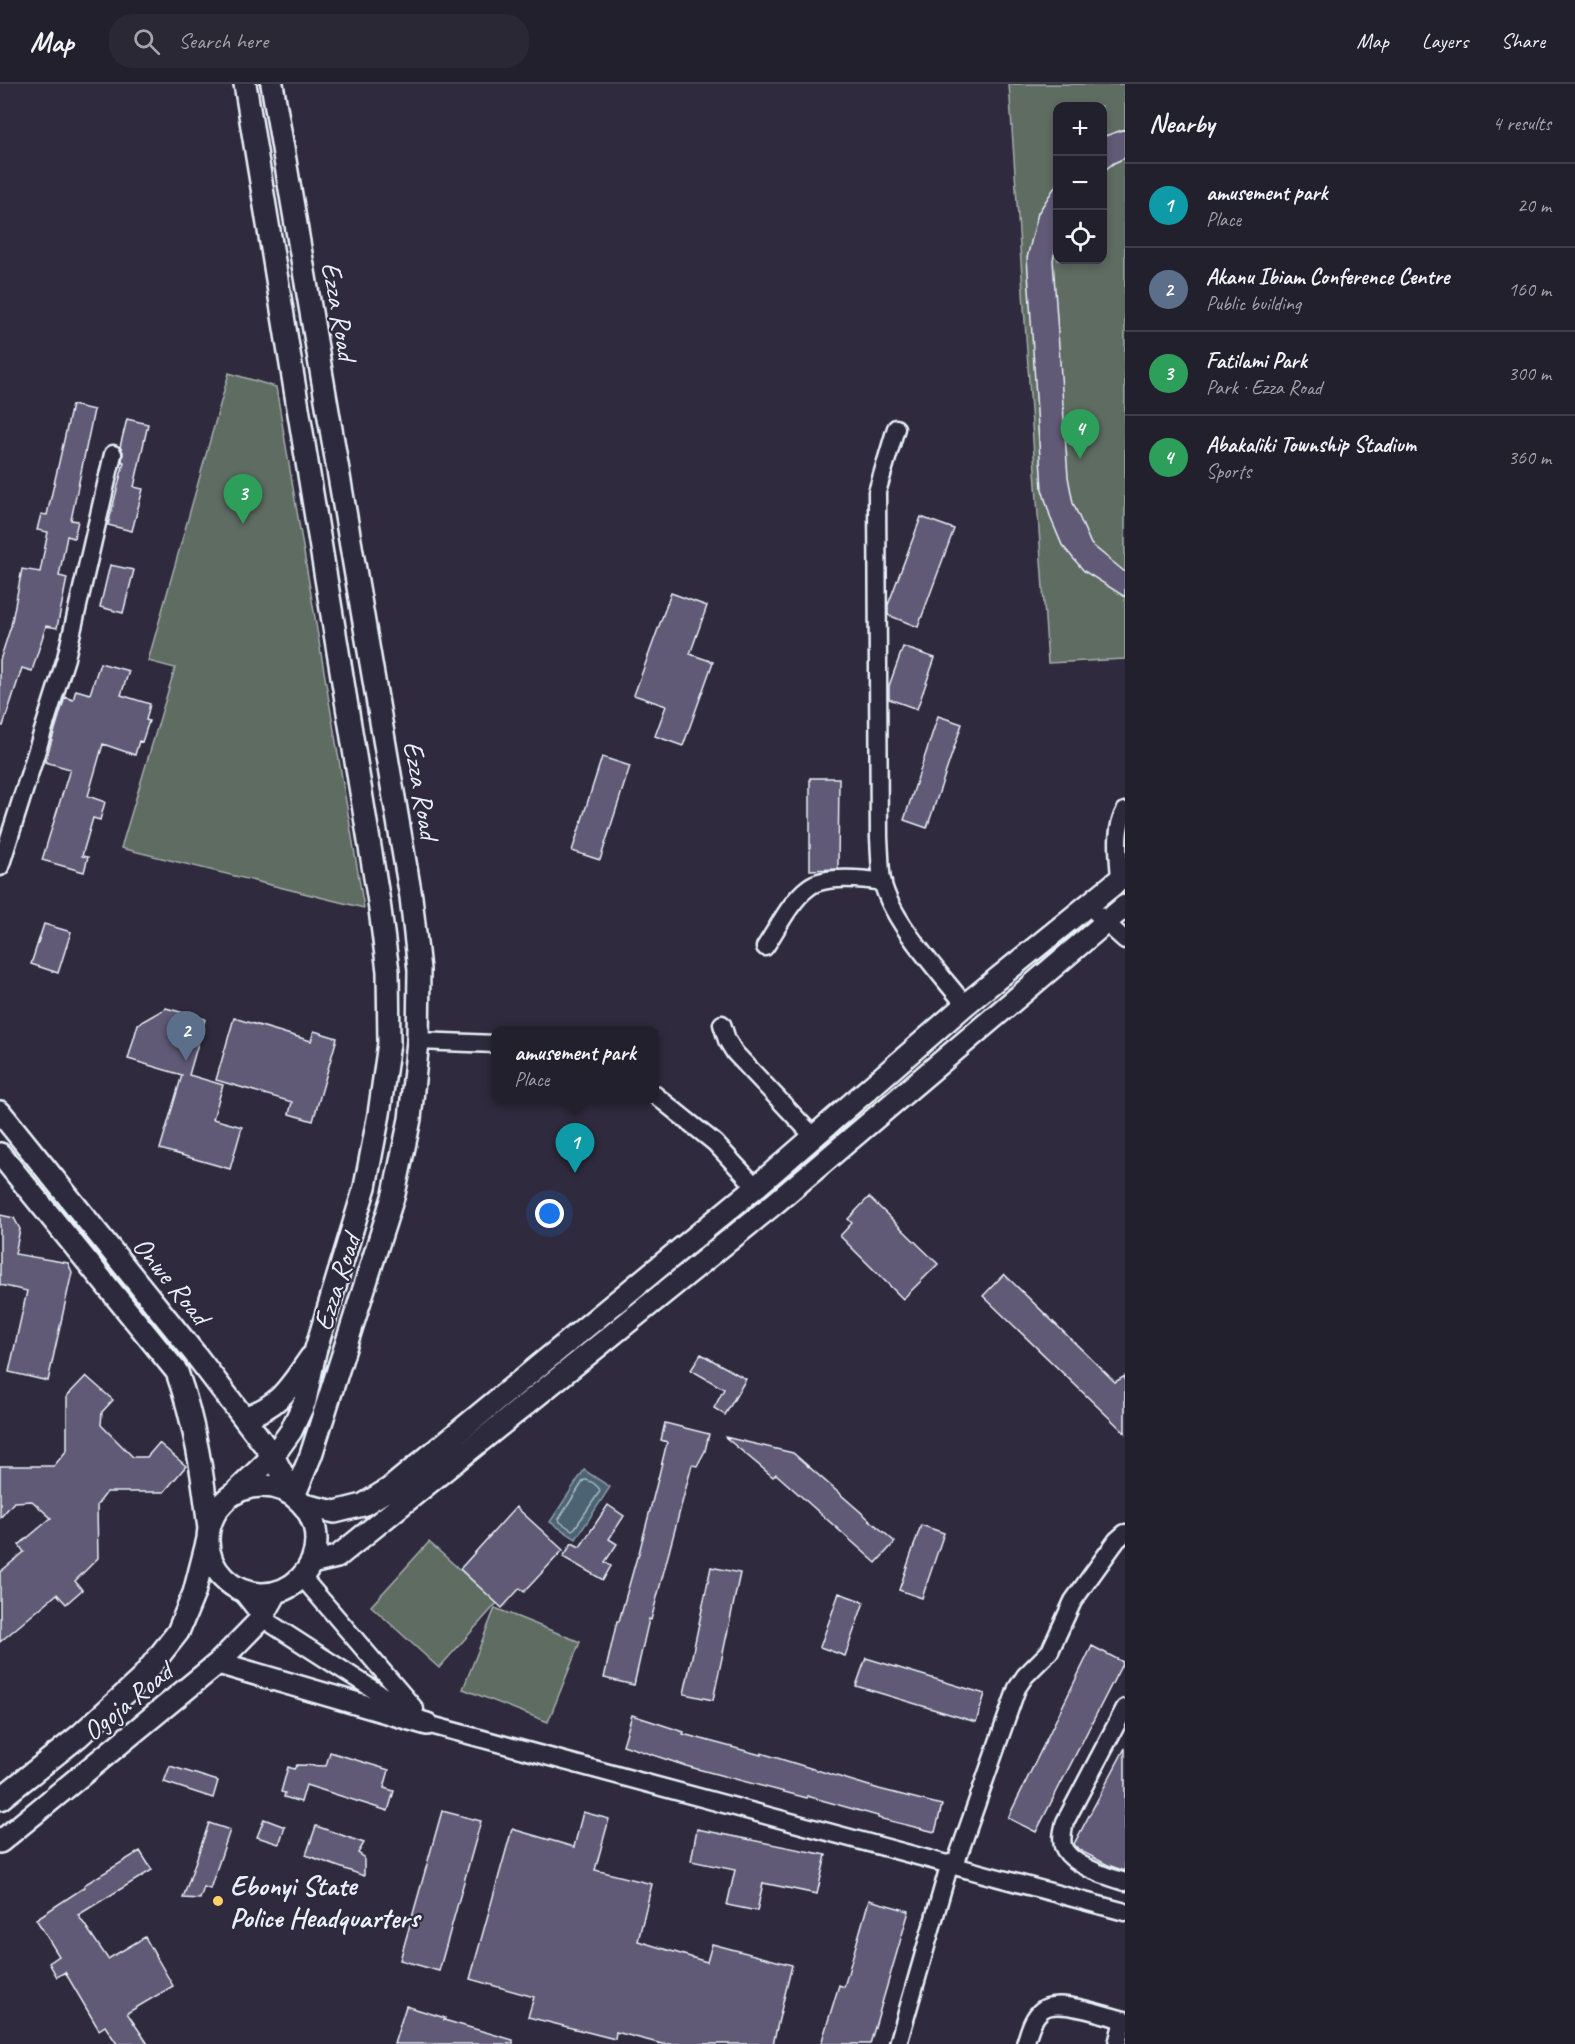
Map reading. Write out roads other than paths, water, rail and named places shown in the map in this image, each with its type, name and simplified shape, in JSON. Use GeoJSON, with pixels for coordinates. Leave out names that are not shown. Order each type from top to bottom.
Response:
{"type":"FeatureCollection","features":[{"type":"Feature","properties":{"kind":"main road","name":"Ezza Road"},"geometry":{"type":"LineString","coordinates":[[275,85],[411,897],[419,970],[418,1041],[410,1119],[394,1194],[311,1455],[294,1497]]}},
{"type":"Feature","properties":{"kind":"main road","name":"Ezza Road"},"geometry":{"type":"LineString","coordinates":[[234,1494],[273,1456],[291,1431],[305,1401],[315,1352],[365,1187],[389,1043],[388,972],[379,902],[245,88]]}},
{"type":"Feature","properties":{"kind":"main road"},"geometry":{"type":"LineString","coordinates":[[294,1497],[312,1518],[316,1533],[315,1548],[306,1570],[290,1587],[276,1593],[258,1594],[241,1590],[230,1584],[216,1570],[209,1552],[208,1534],[213,1516],[220,1506],[234,1494],[250,1487],[268,1486],[335,1512],[363,1505],[389,1489],[815,1138],[965,1005],[1123,877]]}},
{"type":"Feature","properties":{"kind":"main road"},"geometry":{"type":"LineString","coordinates":[[379,902],[411,897]]}},
{"type":"Feature","properties":{"kind":"main road"},"geometry":{"type":"LineString","coordinates":[[306,1570],[337,1557],[774,1204],[1125,906]]}},
{"type":"Feature","properties":{"kind":"main road","name":"Onwe Road"},"geometry":{"type":"LineString","coordinates":[[0,1112],[244,1418],[273,1456],[294,1497]]}},
{"type":"Feature","properties":{"kind":"main road","name":"Onwe Road"},"geometry":{"type":"LineString","coordinates":[[0,1154],[177,1372],[189,1406],[202,1463],[208,1534]]}},
{"type":"Feature","properties":{"kind":"main road"},"geometry":{"type":"LineString","coordinates":[[28,1190],[49,1173]]}},
{"type":"Feature","properties":{"kind":"main road"},"geometry":{"type":"LineString","coordinates":[[244,1418],[261,1412],[282,1397],[315,1352]]}},
{"type":"Feature","properties":{"kind":"main road","name":"Ogoja Road"},"geometry":{"type":"LineString","coordinates":[[0,1799],[79,1736],[140,1680],[172,1640],[178,1632],[194,1593],[208,1534]]}},
{"type":"Feature","properties":{"kind":"main road","name":"Ogoja Road"},"geometry":{"type":"LineString","coordinates":[[0,1842],[218,1663],[262,1618],[276,1593]]}},
{"type":"Feature","properties":{"kind":"main road"},"geometry":{"type":"LineString","coordinates":[[218,1663],[427,1724]]}},
{"type":"Feature","properties":{"kind":"street"},"geometry":{"type":"LineString","coordinates":[[245,88],[275,85]]}},
{"type":"Feature","properties":{"kind":"street"},"geometry":{"type":"LineString","coordinates":[[896,428],[877,492],[879,838],[883,882],[893,907],[906,929],[965,1005]]}},
{"type":"Feature","properties":{"kind":"street"},"geometry":{"type":"LineString","coordinates":[[0,867],[66,658],[113,454]]}},
{"type":"Feature","properties":{"kind":"street"},"geometry":{"type":"LineString","coordinates":[[1123,877],[1118,848],[1121,818],[1125,812]]}},
{"type":"Feature","properties":{"kind":"street"},"geometry":{"type":"LineString","coordinates":[[765,947],[791,907],[810,886],[834,879],[853,878],[883,882]]}},
{"type":"Feature","properties":{"kind":"street"},"geometry":{"type":"LineString","coordinates":[[1088,904],[1125,940]]}},
{"type":"Feature","properties":{"kind":"street"},"geometry":{"type":"LineString","coordinates":[[722,1024],[727,1040],[735,1053],[815,1138]]}},
{"type":"Feature","properties":{"kind":"street"},"geometry":{"type":"LineString","coordinates":[[418,1041],[491,1044]]}},
{"type":"Feature","properties":{"kind":"street"},"geometry":{"type":"LineString","coordinates":[[659,1098],[715,1143],[756,1187]]}},
{"type":"Feature","properties":{"kind":"street"},"geometry":{"type":"LineString","coordinates":[[898,2044],[952,1864],[1017,1688],[1025,1676],[1050,1651],[1073,1601],[1117,1540],[1125,1533]]}},
{"type":"Feature","properties":{"kind":"street"},"geometry":{"type":"LineString","coordinates":[[306,1570],[427,1724]]}},
{"type":"Feature","properties":{"kind":"street"},"geometry":{"type":"LineString","coordinates":[[241,1590],[262,1618],[427,1724],[1125,1912]]}},
{"type":"Feature","properties":{"kind":"street"},"geometry":{"type":"LineString","coordinates":[[1125,1708],[1065,1822],[1062,1835],[1064,1848],[1070,1856],[1099,1874],[1125,1882]]}},
{"type":"Feature","properties":{"kind":"street"},"geometry":{"type":"LineString","coordinates":[[1025,2044],[1035,2018],[1043,2008],[1053,2005],[1073,2007],[1124,2020],[1117,2044]]}},
{"type":"Feature","properties":{"kind":"water"},"geometry":{"type":"Polygon","coordinates":[[[584,1470],[610,1487],[576,1539],[550,1522],[584,1470]]]}},
{"type":"Feature","properties":{"kind":"place","name":"Abakaliki Township Stadium"},"geometry":{"type":"Point","coordinates":[1080,459]}},
{"type":"Feature","properties":{"kind":"place","name":"Fatilami Park"},"geometry":{"type":"Point","coordinates":[243,524]}},
{"type":"Feature","properties":{"kind":"place","name":"Akanu Ibiam Conference Centre"},"geometry":{"type":"Point","coordinates":[186,1061]}},
{"type":"Feature","properties":{"kind":"place","name":"amusement park"},"geometry":{"type":"Point","coordinates":[575,1173]}},
{"type":"Feature","properties":{"kind":"place","name":"Ebonyi State Police Headquarters"},"geometry":{"type":"Point","coordinates":[218,1901]}}]}
